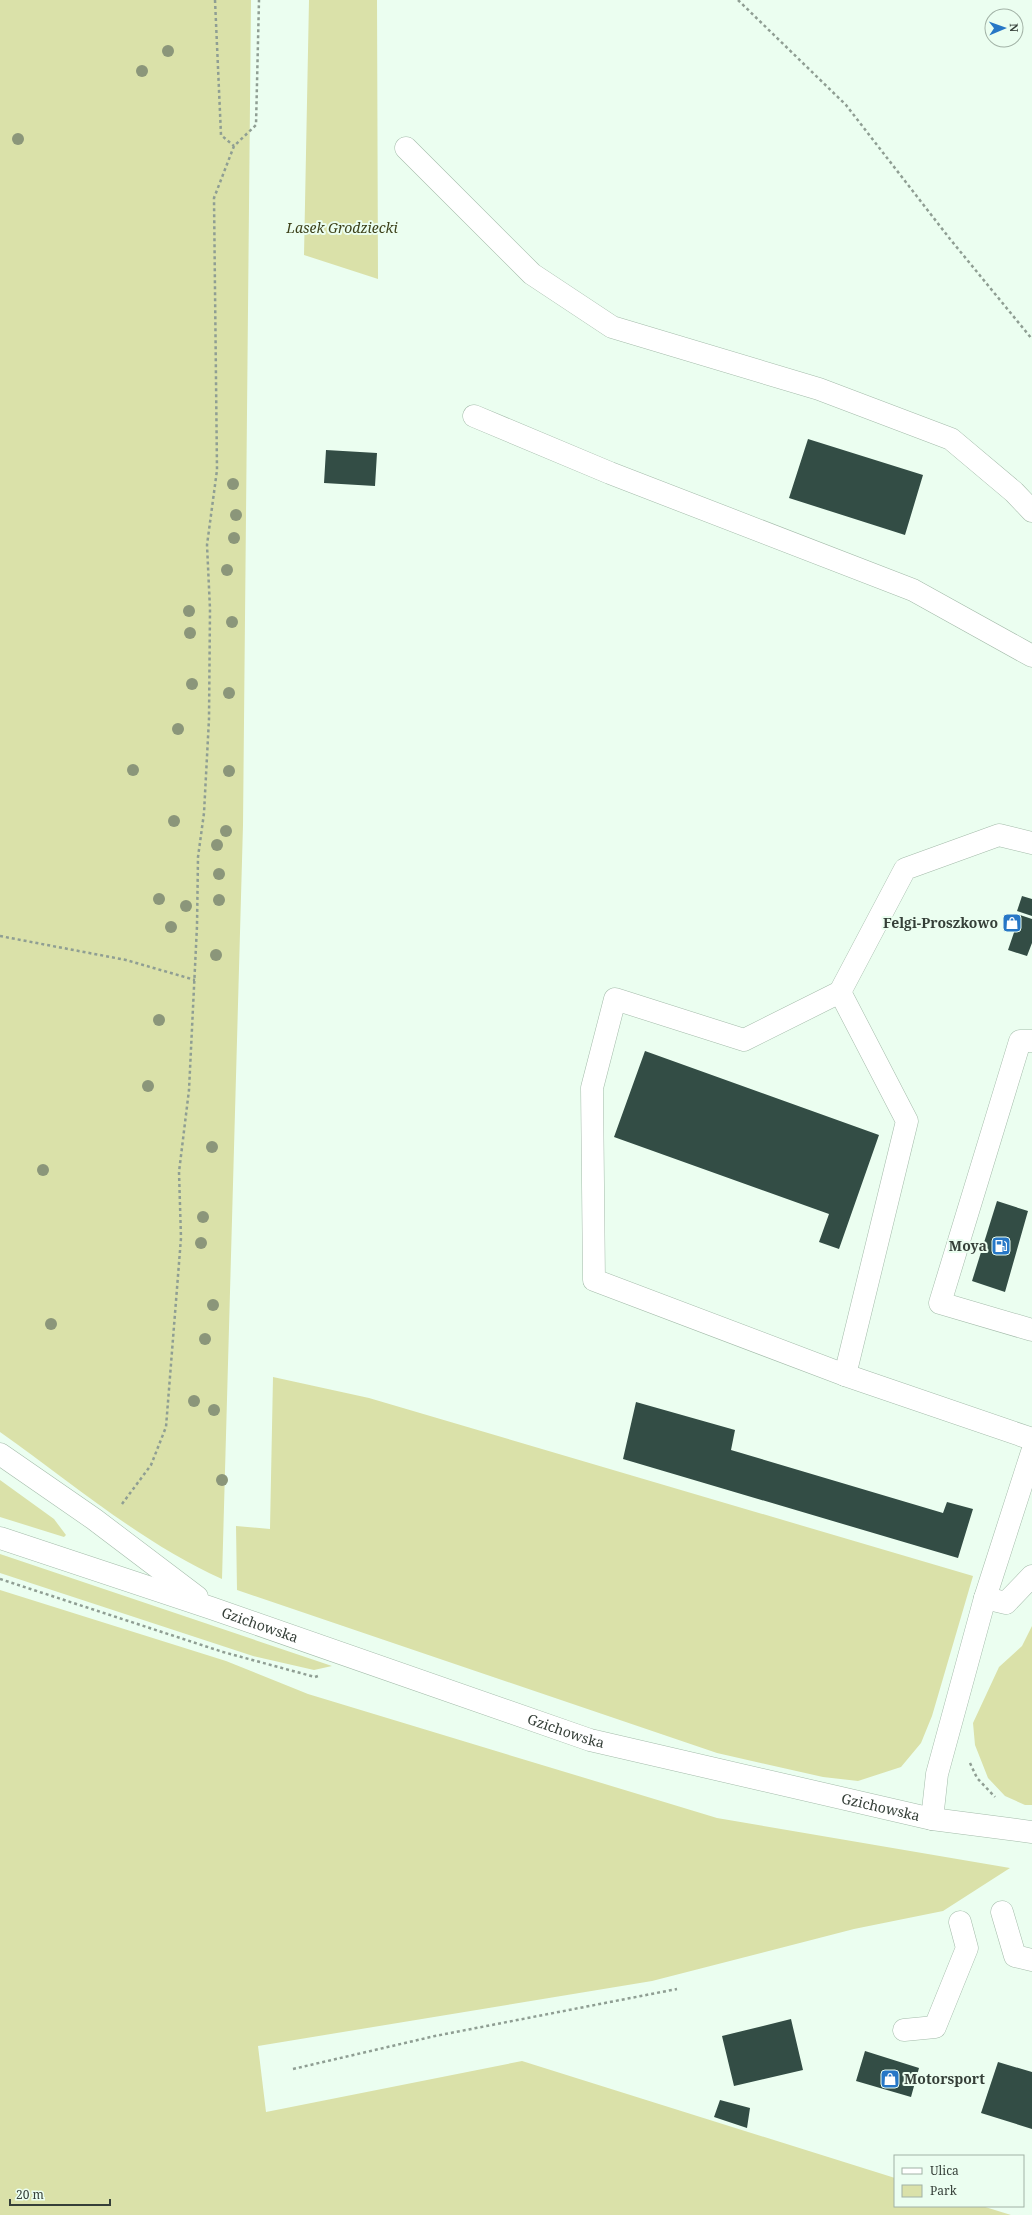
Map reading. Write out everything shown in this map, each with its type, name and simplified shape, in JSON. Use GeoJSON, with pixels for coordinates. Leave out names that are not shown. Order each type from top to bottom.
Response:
{"type":"FeatureCollection","features":[{"type":"Feature","properties":{"kind":"street"},"geometry":{"type":"LineString","coordinates":[[406,148],[532,274],[612,327],[819,389],[951,439],[1014,492],[1032,512]]}},
{"type":"Feature","properties":{"kind":"street"},"geometry":{"type":"LineString","coordinates":[[474,416],[610,473],[913,590],[1032,656]]}},
{"type":"Feature","properties":{"kind":"street"},"geometry":{"type":"LineString","coordinates":[[1032,843],[999,835],[905,869],[840,992],[744,1040],[615,1000],[592,1088],[594,1280],[845,1375],[1032,1439]]}},
{"type":"Feature","properties":{"kind":"street"},"geometry":{"type":"LineString","coordinates":[[840,992],[907,1121],[845,1375]]}},
{"type":"Feature","properties":{"kind":"street"},"geometry":{"type":"LineString","coordinates":[[1032,1041],[1020,1041],[940,1303],[1032,1330]]}},
{"type":"Feature","properties":{"kind":"street","name":"Gzichowska"},"geometry":{"type":"LineString","coordinates":[[932,1819],[937,1774],[985,1598],[1032,1452]]}},
{"type":"Feature","properties":{"kind":"street","name":"Gzichowska"},"geometry":{"type":"LineString","coordinates":[[0,1454],[105,1527],[211,1608]]}},
{"type":"Feature","properties":{"kind":"street","name":"Gzichowska"},"geometry":{"type":"LineString","coordinates":[[0,1538],[211,1608],[590,1740],[932,1819],[1032,1832]]}},
{"type":"Feature","properties":{"kind":"street"},"geometry":{"type":"LineString","coordinates":[[985,1598],[1006,1603],[1032,1576]]}},
{"type":"Feature","properties":{"kind":"street"},"geometry":{"type":"LineString","coordinates":[[1002,1912],[1016,1956],[1032,1960]]}},
{"type":"Feature","properties":{"kind":"street"},"geometry":{"type":"LineString","coordinates":[[904,2030],[935,2027],[968,1948],[960,1922]]}},
{"type":"Feature","properties":{"kind":"path"},"geometry":{"type":"LineString","coordinates":[[215,0],[221,135],[234,146]]}},
{"type":"Feature","properties":{"kind":"path"},"geometry":{"type":"LineString","coordinates":[[105,1527],[151,1465],[166,1427],[181,1238],[179,1172],[189,1090],[195,980],[198,857],[204,813],[208,719],[210,609],[208,546],[217,470],[214,198],[234,146],[256,125],[259,0]]}},
{"type":"Feature","properties":{"kind":"path"},"geometry":{"type":"LineString","coordinates":[[738,0],[846,105],[950,239],[1032,340]]}},
{"type":"Feature","properties":{"kind":"path"},"geometry":{"type":"LineString","coordinates":[[0,936],[126,960],[195,980]]}},
{"type":"Feature","properties":{"kind":"path"},"geometry":{"type":"LineString","coordinates":[[966,1757],[977,1778],[1001,1801]]}},
{"type":"Feature","properties":{"kind":"path"},"geometry":{"type":"LineString","coordinates":[[293,2069],[436,2036],[677,1990]]}},
{"type":"Feature","properties":{"kind":"green space"},"geometry":{"type":"Polygon","coordinates":[[[0,0],[251,0],[243,825],[222,1579],[192,1564],[136,1530],[0,1432],[0,0]]]}},
{"type":"Feature","properties":{"kind":"green space","name":"Lasek Grodziecki"},"geometry":{"type":"Polygon","coordinates":[[[309,0],[377,0],[378,279],[304,255],[309,0]]]}},
{"type":"Feature","properties":{"kind":"green space"},"geometry":{"type":"Polygon","coordinates":[[[273,1377],[369,1398],[973,1576],[932,1716],[921,1743],[901,1767],[858,1781],[823,1777],[717,1753],[237,1590],[236,1526],[270,1529],[273,1377]]]}},
{"type":"Feature","properties":{"kind":"green space"},"geometry":{"type":"Polygon","coordinates":[[[0,1480],[54,1519],[66,1535],[64,1537],[0,1517],[0,1480]]]}},
{"type":"Feature","properties":{"kind":"green space"},"geometry":{"type":"Polygon","coordinates":[[[0,1554],[332,1666],[314,1670],[253,1656],[0,1573],[0,1554]]]}},
{"type":"Feature","properties":{"kind":"green space"},"geometry":{"type":"Polygon","coordinates":[[[0,1590],[226,1661],[308,1694],[717,1818],[1010,1868],[943,1911],[854,1929],[652,1981],[258,2046],[266,2112],[522,2061],[894,2178],[894,2207],[985,2207],[1011,2215],[0,2215],[0,1590]]]}},
{"type":"Feature","properties":{"kind":"green space"},"geometry":{"type":"Polygon","coordinates":[[[1032,1626],[1032,1805],[1025,1805],[1005,1796],[988,1778],[975,1745],[973,1723],[999,1667],[1022,1646],[1032,1626]]]}},
{"type":"Feature","properties":{"kind":"building"},"geometry":{"type":"Polygon","coordinates":[[[808,439],[923,475],[905,535],[789,498],[808,439]]]}},
{"type":"Feature","properties":{"kind":"building"},"geometry":{"type":"Polygon","coordinates":[[[326,450],[377,453],[375,486],[324,483],[326,450]]]}},
{"type":"Feature","properties":{"kind":"building"},"geometry":{"type":"Polygon","coordinates":[[[1022,896],[1032,899],[1032,916],[1017,911],[1022,896]]]}},
{"type":"Feature","properties":{"kind":"building"},"geometry":{"type":"Polygon","coordinates":[[[1020,915],[1032,919],[1032,943],[1027,956],[1008,950],[1020,915]]]}},
{"type":"Feature","properties":{"kind":"building"},"geometry":{"type":"Polygon","coordinates":[[[645,1051],[879,1135],[839,1249],[819,1242],[829,1214],[614,1137],[645,1051]]]}},
{"type":"Feature","properties":{"kind":"building","name":"Moya"},"geometry":{"type":"Polygon","coordinates":[[[997,1201],[1028,1211],[1005,1292],[972,1281],[997,1201]]]}},
{"type":"Feature","properties":{"kind":"building"},"geometry":{"type":"Polygon","coordinates":[[[636,1402],[735,1430],[731,1450],[943,1513],[947,1502],[973,1509],[958,1558],[623,1459],[636,1402]]]}},
{"type":"Feature","properties":{"kind":"building"},"geometry":{"type":"Polygon","coordinates":[[[791,2019],[803,2070],[734,2086],[722,2036],[791,2019]]]}},
{"type":"Feature","properties":{"kind":"building"},"geometry":{"type":"Polygon","coordinates":[[[865,2051],[919,2068],[911,2097],[856,2081],[865,2051]]]}},
{"type":"Feature","properties":{"kind":"building"},"geometry":{"type":"Polygon","coordinates":[[[998,2062],[1032,2072],[1032,2129],[981,2113],[998,2062]]]}},
{"type":"Feature","properties":{"kind":"building"},"geometry":{"type":"Polygon","coordinates":[[[720,2100],[750,2108],[747,2128],[714,2117],[720,2100]]]}},
{"type":"Feature","properties":{"kind":"place","name":"Felgi-Proszkowo"},"geometry":{"type":"Point","coordinates":[1012,923]}},
{"type":"Feature","properties":{"kind":"place","name":"Moya"},"geometry":{"type":"Point","coordinates":[1001,1246]}},
{"type":"Feature","properties":{"kind":"place","name":"Motorsport"},"geometry":{"type":"Point","coordinates":[890,2079]}}]}
